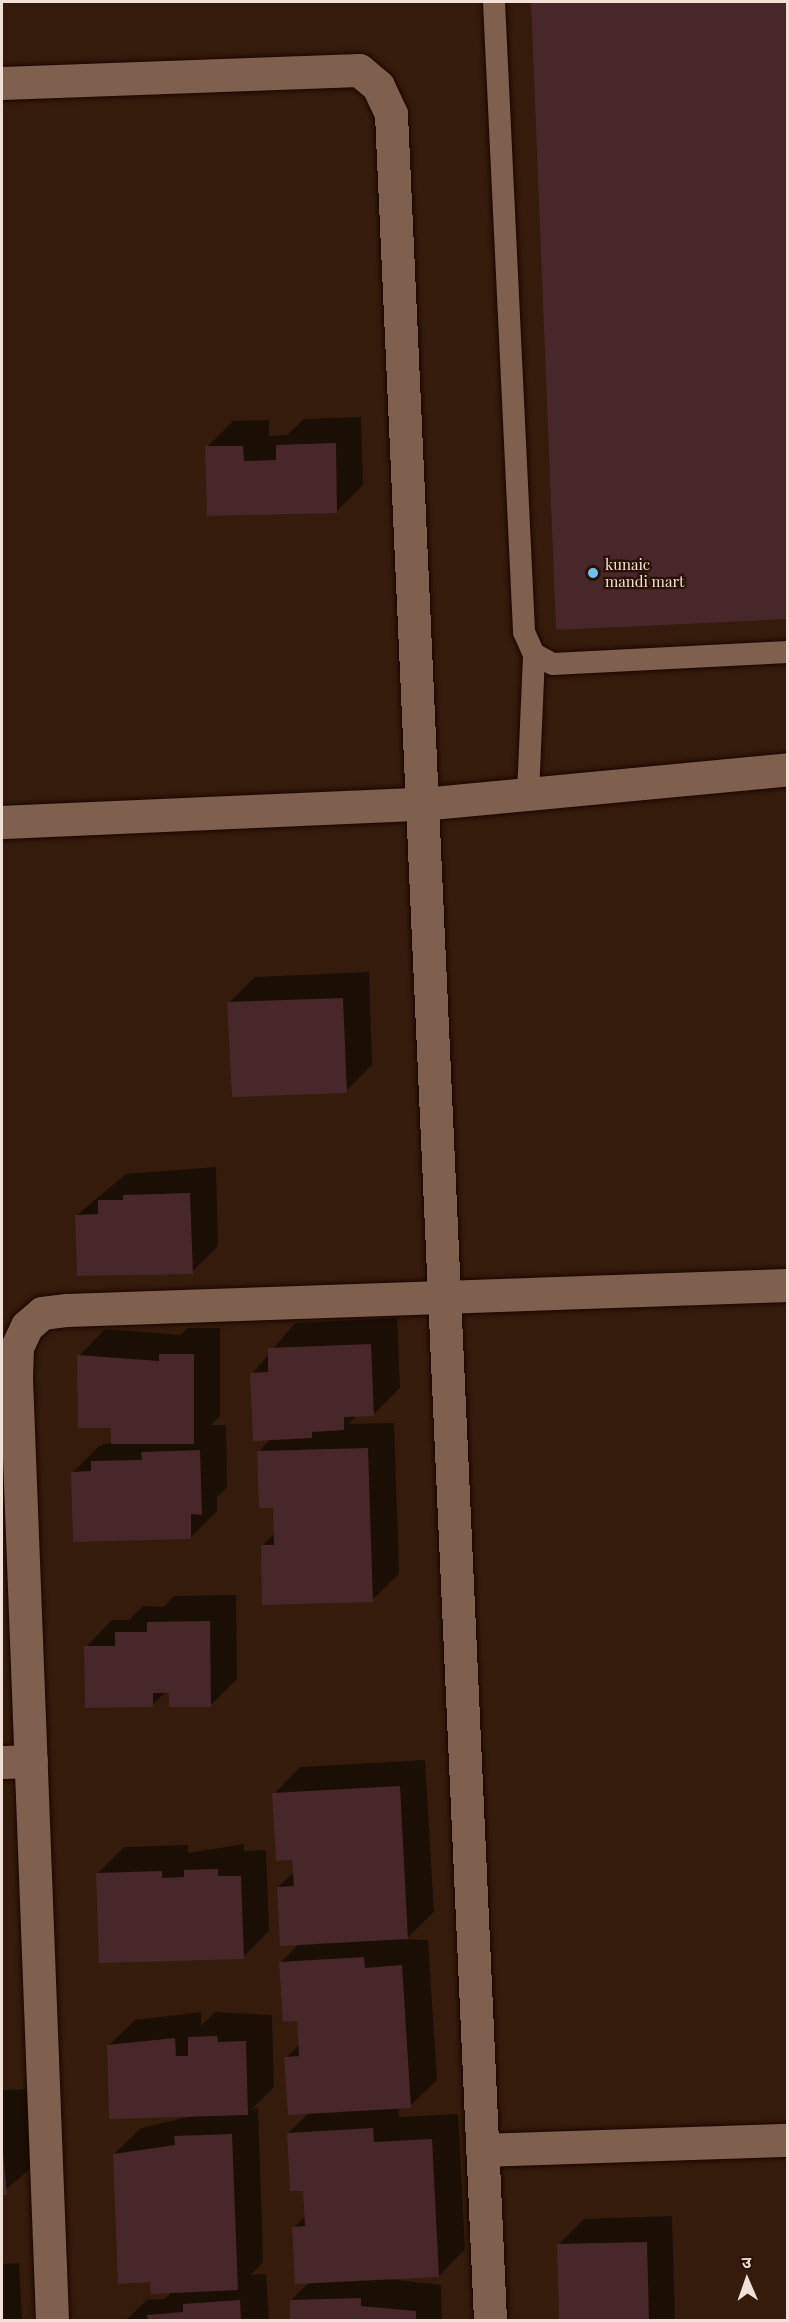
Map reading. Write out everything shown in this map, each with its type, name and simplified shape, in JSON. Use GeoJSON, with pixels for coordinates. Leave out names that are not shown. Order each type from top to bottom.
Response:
{"type":"FeatureCollection","features":[{"type":"Feature","properties":{"kind":"street"},"geometry":{"type":"LineString","coordinates":[[2,74],[359,70],[378,86],[391,114],[490,2320]]}},
{"type":"Feature","properties":{"kind":"street"},"geometry":{"type":"LineString","coordinates":[[2,822],[421,804],[788,770]]}},
{"type":"Feature","properties":{"kind":"street"},"geometry":{"type":"LineString","coordinates":[[52,2320],[16,1761],[16,1377],[17,1347],[27,1326],[42,1313],[67,1310],[788,1285]]}},
{"type":"Feature","properties":{"kind":"street"},"geometry":{"type":"LineString","coordinates":[[482,2150],[788,2140]]}},
{"type":"Feature","properties":{"kind":"lane"},"geometry":{"type":"LineString","coordinates":[[494,2],[524,632],[534,654],[528,794]]}},
{"type":"Feature","properties":{"kind":"lane"},"geometry":{"type":"LineString","coordinates":[[534,654],[553,664],[788,652]]}},
{"type":"Feature","properties":{"kind":"building"},"geometry":{"type":"Polygon","coordinates":[[[531,2],[788,2],[788,619],[556,630],[531,2]]]}},
{"type":"Feature","properties":{"kind":"building"},"geometry":{"type":"Polygon","coordinates":[[[336,443],[337,513],[207,516],[205,446],[243,446],[244,461],[276,460],[276,445],[336,443]]]}},
{"type":"Feature","properties":{"kind":"building"},"geometry":{"type":"Polygon","coordinates":[[[343,998],[347,1093],[232,1097],[227,1002],[343,998]]]}},
{"type":"Feature","properties":{"kind":"building"},"geometry":{"type":"Polygon","coordinates":[[[190,1193],[193,1274],[77,1276],[75,1215],[98,1214],[98,1200],[123,1200],[123,1195],[190,1193]]]}},
{"type":"Feature","properties":{"kind":"building"},"geometry":{"type":"Polygon","coordinates":[[[371,1344],[374,1416],[344,1417],[344,1430],[312,1432],[312,1438],[253,1441],[250,1373],[268,1372],[268,1348],[371,1344]]]}},
{"type":"Feature","properties":{"kind":"building"},"geometry":{"type":"Polygon","coordinates":[[[159,1354],[194,1354],[194,1444],[111,1444],[111,1428],[78,1428],[77,1355],[159,1361],[159,1354]]]}},
{"type":"Feature","properties":{"kind":"building"},"geometry":{"type":"Polygon","coordinates":[[[368,1448],[373,1602],[262,1605],[261,1545],[274,1545],[273,1508],[259,1508],[257,1451],[368,1448]]]}},
{"type":"Feature","properties":{"kind":"building"},"geometry":{"type":"Polygon","coordinates":[[[200,1450],[202,1515],[191,1514],[191,1539],[73,1542],[71,1472],[91,1471],[91,1461],[142,1460],[141,1452],[200,1450]]]}},
{"type":"Feature","properties":{"kind":"building"},"geometry":{"type":"Polygon","coordinates":[[[210,1621],[211,1707],[169,1707],[169,1693],[153,1693],[153,1707],[85,1708],[84,1646],[115,1646],[115,1632],[147,1632],[147,1622],[210,1621]]]}},
{"type":"Feature","properties":{"kind":"building"},"geometry":{"type":"Polygon","coordinates":[[[400,1786],[408,1939],[280,1946],[277,1887],[294,1886],[292,1860],[276,1861],[272,1793],[400,1786]]]}},
{"type":"Feature","properties":{"kind":"building"},"geometry":{"type":"Polygon","coordinates":[[[218,1869],[218,1876],[241,1876],[244,1959],[99,1963],[96,1873],[162,1871],[162,1878],[184,1877],[184,1870],[218,1869]]]}},
{"type":"Feature","properties":{"kind":"building"},"geometry":{"type":"Polygon","coordinates":[[[364,1957],[365,1968],[402,1965],[411,2108],[288,2115],[284,2057],[299,2056],[297,2021],[283,2022],[279,1962],[364,1957]]]}},
{"type":"Feature","properties":{"kind":"building"},"geometry":{"type":"Polygon","coordinates":[[[217,2036],[218,2042],[246,2041],[248,2115],[109,2119],[107,2045],[175,2038],[176,2056],[188,2056],[188,2037],[217,2036]]]}},
{"type":"Feature","properties":{"kind":"building"},"geometry":{"type":"Polygon","coordinates":[[[373,2128],[374,2142],[432,2139],[439,2277],[295,2284],[292,2227],[305,2226],[303,2191],[290,2191],[287,2133],[373,2128]]]}},
{"type":"Feature","properties":{"kind":"building"},"geometry":{"type":"Polygon","coordinates":[[[232,2134],[238,2290],[151,2294],[150,2282],[118,2284],[113,2154],[175,2145],[174,2136],[232,2134]]]}},
{"type":"Feature","properties":{"kind":"building"},"geometry":{"type":"Polygon","coordinates":[[[2,2140],[7,2195],[2,2195],[2,2140]]]}},
{"type":"Feature","properties":{"kind":"building"},"geometry":{"type":"Polygon","coordinates":[[[647,2242],[649,2320],[559,2320],[557,2244],[647,2242]]]}},
{"type":"Feature","properties":{"kind":"building"},"geometry":{"type":"Polygon","coordinates":[[[361,2298],[361,2306],[416,2311],[416,2320],[290,2320],[290,2300],[361,2298]]]}},
{"type":"Feature","properties":{"kind":"building"},"geometry":{"type":"Polygon","coordinates":[[[240,2300],[241,2320],[148,2320],[147,2315],[183,2312],[183,2304],[240,2300]]]}},
{"type":"Feature","properties":{"kind":"place","name":"kunaic mandi mart"},"geometry":{"type":"Point","coordinates":[593,573]}}]}
